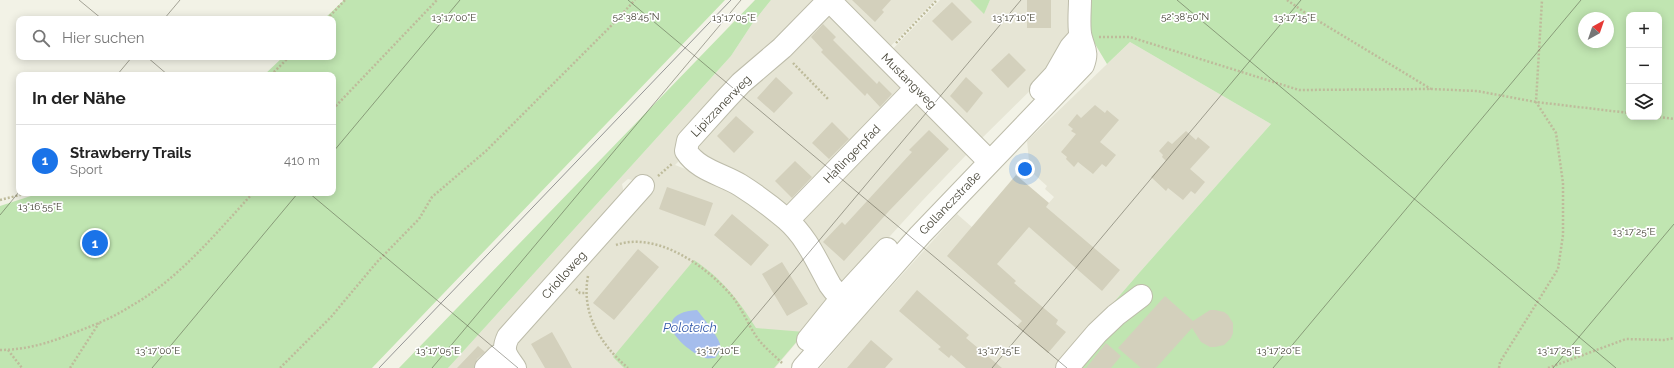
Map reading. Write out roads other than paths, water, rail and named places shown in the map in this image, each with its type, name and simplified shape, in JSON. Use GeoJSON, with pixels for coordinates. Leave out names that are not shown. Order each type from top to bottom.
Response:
{"type":"FeatureCollection","features":[{"type":"Feature","properties":{"kind":"street","name":"Lipizzanerweg"},"geometry":{"type":"LineString","coordinates":[[829,0],[780,50],[741,83],[688,141],[686,152],[696,164],[738,184],[788,220],[820,264],[831,285],[847,304]]}},
{"type":"Feature","properties":{"kind":"street","name":"Mustangweg"},"geometry":{"type":"LineString","coordinates":[[829,0],[985,157]]}},
{"type":"Feature","properties":{"kind":"street","name":"Gollanczstraße"},"geometry":{"type":"LineString","coordinates":[[803,368],[847,304],[909,225],[985,157],[1055,75],[1071,47],[1080,37],[1080,0]]}},
{"type":"Feature","properties":{"kind":"street","name":"Haflingerpfad"},"geometry":{"type":"LineString","coordinates":[[788,220],[916,88]]}},
{"type":"Feature","properties":{"kind":"street","name":"Criolloweg"},"geometry":{"type":"LineString","coordinates":[[510,360],[504,346],[508,337],[643,186]]}},
{"type":"Feature","properties":{"kind":"street"},"geometry":{"type":"LineString","coordinates":[[1067,368],[1097,333],[1116,315],[1141,296]]}},
{"type":"Feature","properties":{"kind":"street","name":"Gollanczstraße"},"geometry":{"type":"LineString","coordinates":[[787,366],[793,363],[802,347],[847,304]]}},
{"type":"Feature","properties":{"kind":"street"},"geometry":{"type":"LineString","coordinates":[[486,368],[498,356],[510,360]]}},
{"type":"Feature","properties":{"kind":"water","name":"Poloteich"},"geometry":{"type":"Polygon","coordinates":[[[697,310],[719,340],[720,350],[715,358],[705,358],[694,353],[677,338],[673,332],[672,321],[675,317],[688,311],[697,310]]]}},
{"type":"Feature","properties":{"kind":"tram line"},"geometry":{"type":"LineString","coordinates":[[379,368],[731,0]]}},
{"type":"Feature","properties":{"kind":"place","name":"Strawberry Trails"},"geometry":{"type":"Point","coordinates":[95,243]}}]}
